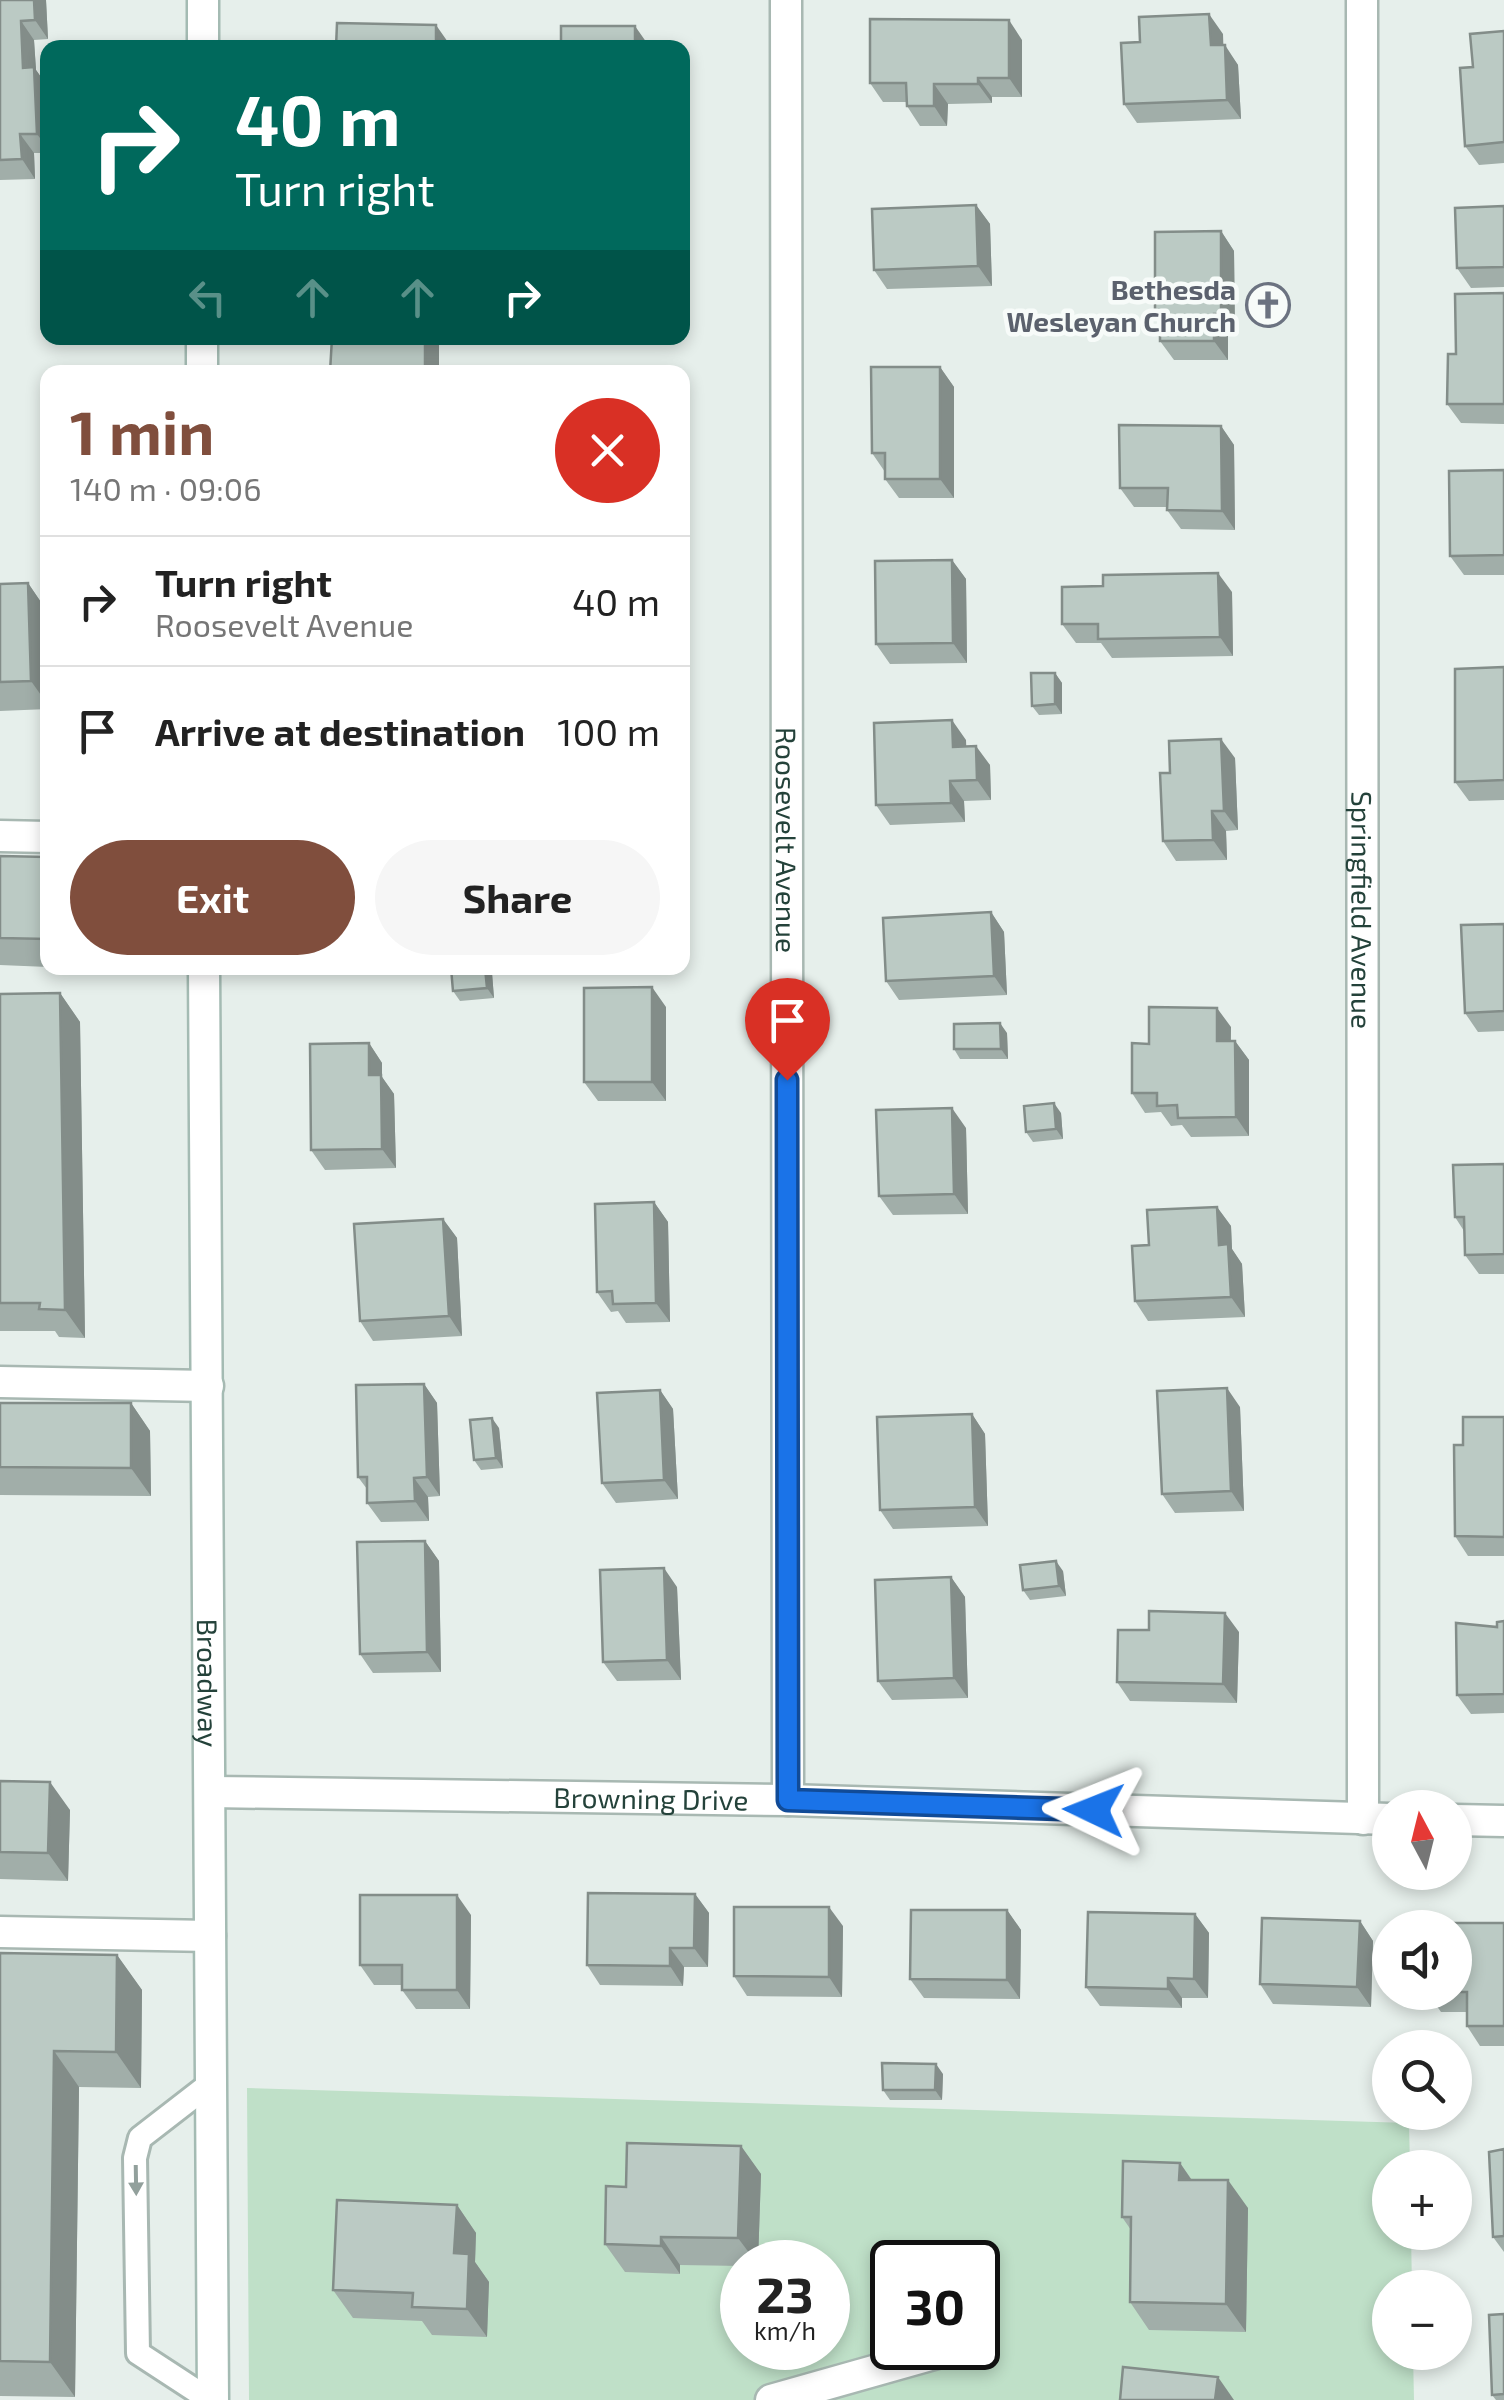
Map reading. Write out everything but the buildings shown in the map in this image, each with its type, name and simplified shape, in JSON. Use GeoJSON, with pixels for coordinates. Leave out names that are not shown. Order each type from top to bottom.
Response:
{"type":"FeatureCollection","features":[{"type":"Feature","properties":{"kind":"street"},"geometry":{"type":"LineString","coordinates":[[203,0],[203,40]]}},
{"type":"Feature","properties":{"kind":"street","name":"Roosevelt Avenue"},"geometry":{"type":"LineString","coordinates":[[786,0],[788,1800]]}},
{"type":"Feature","properties":{"kind":"street","name":"Springfield Avenue"},"geometry":{"type":"LineString","coordinates":[[1362,0],[1376,1790]]}},
{"type":"Feature","properties":{"kind":"street"},"geometry":{"type":"LineString","coordinates":[[0,836],[40,837]]}},
{"type":"Feature","properties":{"kind":"street","name":"Broadway"},"geometry":{"type":"LineString","coordinates":[[204,975],[211,2400]]}},
{"type":"Feature","properties":{"kind":"street"},"geometry":{"type":"LineString","coordinates":[[0,1382],[208,1386]]}},
{"type":"Feature","properties":{"kind":"street","name":"Browning Drive"},"geometry":{"type":"LineString","coordinates":[[211,1792],[788,1800],[1372,1819]]}},
{"type":"Feature","properties":{"kind":"street"},"geometry":{"type":"LineString","coordinates":[[1472,1820],[1504,1821]]}},
{"type":"Feature","properties":{"kind":"street"},"geometry":{"type":"LineString","coordinates":[[0,1932],[210,1936]]}},
{"type":"Feature","properties":{"kind":"street"},"geometry":{"type":"LineString","coordinates":[[770,2400],[877,2370]]}},
{"type":"Feature","properties":{"kind":"lane"},"geometry":{"type":"LineString","coordinates":[[211,2084],[140,2138],[135,2158],[138,2353],[211,2400]]}},
{"type":"Feature","properties":{"kind":"green space"},"geometry":{"type":"Polygon","coordinates":[[[247,2088],[1372,2122],[1372,2130],[1409,2130],[1410,2150],[1372,2150],[1372,2250],[1411,2250],[1412,2270],[1372,2270],[1372,2370],[1413,2370],[1414,2400],[249,2400],[247,2088]]]}},
{"type":"Feature","properties":{"kind":"place","name":"Bethesda Wesleyan Church"},"geometry":{"type":"Point","coordinates":[1268,305]}},
{"type":"Feature","properties":{"kind":"route"},"geometry":{"type":"LineString","coordinates":[[787,1080],[788,1800],[1094,1810]]}}]}
